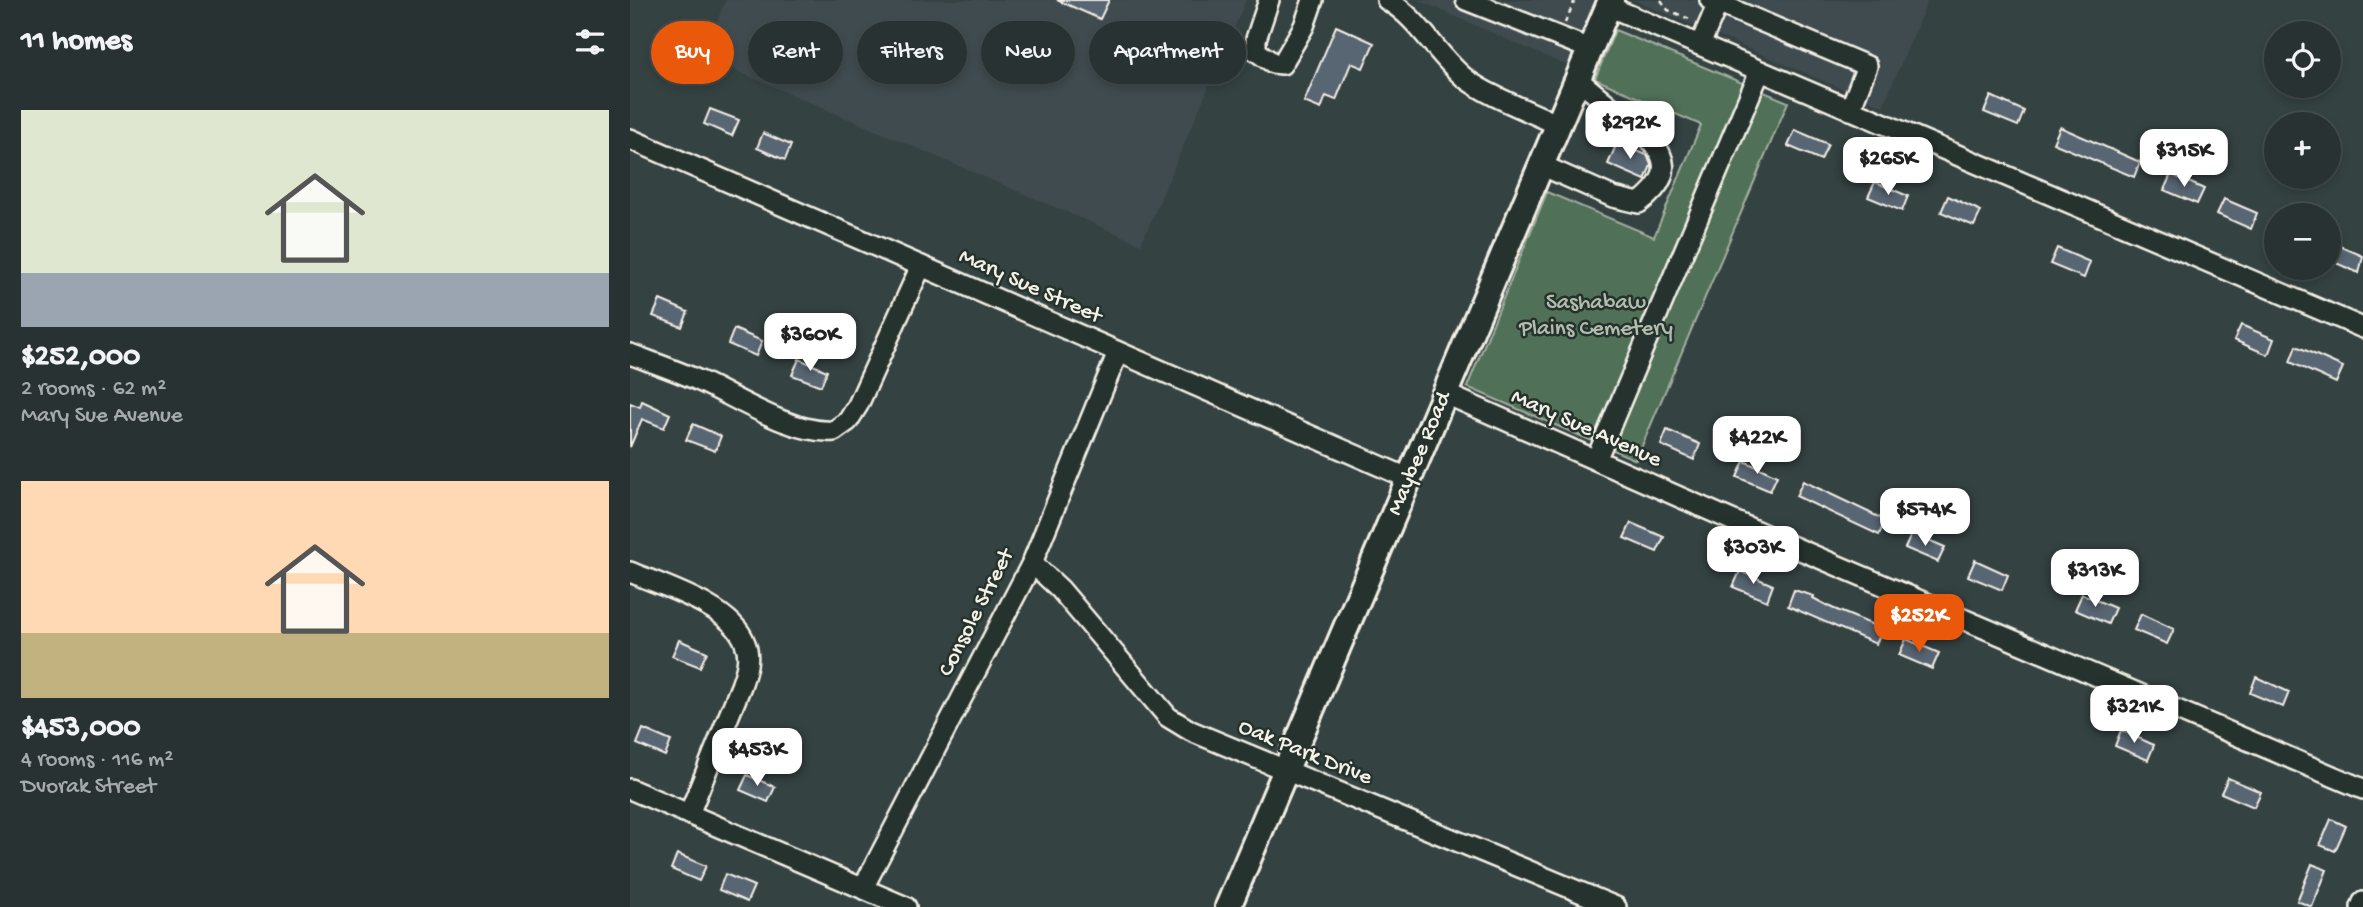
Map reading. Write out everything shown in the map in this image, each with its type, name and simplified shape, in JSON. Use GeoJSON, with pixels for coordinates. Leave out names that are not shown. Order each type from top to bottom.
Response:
{"type":"FeatureCollection","features":[{"type":"Feature","properties":{"kind":"main road","name":"Maybee Road"},"geometry":{"type":"LineString","coordinates":[[1228,907],[1609,3]]}},
{"type":"Feature","properties":{"kind":"street"},"geometry":{"type":"LineString","coordinates":[[1269,0],[1256,39],[1256,51],[1273,63],[1282,64],[1304,26],[1313,0]]}},
{"type":"Feature","properties":{"kind":"street"},"geometry":{"type":"LineString","coordinates":[[1387,0],[1408,12],[1437,50],[1467,79],[1558,125]]}},
{"type":"Feature","properties":{"kind":"street"},"geometry":{"type":"LineString","coordinates":[[1466,0],[1590,49]]}},
{"type":"Feature","properties":{"kind":"street"},"geometry":{"type":"LineString","coordinates":[[1700,46],[1714,2],[1867,66],[1850,110]]}},
{"type":"Feature","properties":{"kind":"street"},"geometry":{"type":"LineString","coordinates":[[1609,3],[1700,46],[2363,328]]}},
{"type":"Feature","properties":{"kind":"street"},"geometry":{"type":"LineString","coordinates":[[1595,460],[1760,71]]}},
{"type":"Feature","properties":{"kind":"street"},"geometry":{"type":"LineString","coordinates":[[1541,165],[1613,197],[1639,203],[1657,190],[1663,172],[1662,153],[1650,136],[1577,79]]}},
{"type":"Feature","properties":{"kind":"street","name":"Mary Sue Street"},"geometry":{"type":"LineString","coordinates":[[630,139],[1409,479]]}},
{"type":"Feature","properties":{"kind":"street"},"geometry":{"type":"LineString","coordinates":[[630,354],[699,381],[765,413],[804,427],[834,431],[848,421],[858,405],[921,265]]}},
{"type":"Feature","properties":{"kind":"street","name":"Console Street"},"geometry":{"type":"LineString","coordinates":[[863,888],[1031,564],[1118,352]]}},
{"type":"Feature","properties":{"kind":"street","name":"Mary Sue Avenue"},"geometry":{"type":"LineString","coordinates":[[1446,394],[2363,789]]}},
{"type":"Feature","properties":{"kind":"street","name":"Oak Park Drive"},"geometry":{"type":"LineString","coordinates":[[1031,564],[1060,589],[1167,717],[1191,731],[1616,907]]}},
{"type":"Feature","properties":{"kind":"street"},"geometry":{"type":"LineString","coordinates":[[630,572],[694,599],[723,616],[740,632],[747,645],[748,665],[741,686],[689,814]]}},
{"type":"Feature","properties":{"kind":"street"},"geometry":{"type":"LineString","coordinates":[[630,789],[906,907]]}},
{"type":"Feature","properties":{"kind":"street"},"geometry":{"type":"LineString","coordinates":[[2361,907],[2363,902]]}},
{"type":"Feature","properties":{"kind":"path"},"geometry":{"type":"LineString","coordinates":[[1559,37],[1575,0]]}},
{"type":"Feature","properties":{"kind":"path"},"geometry":{"type":"LineString","coordinates":[[1661,0],[1668,10],[1708,27]]}},
{"type":"Feature","properties":{"kind":"shaded area"},"geometry":{"type":"Polygon","coordinates":[[[726,0],[1246,0],[1237,21],[1089,21],[1089,84],[1210,84],[1141,244],[767,84],[843,84],[843,21],[748,21],[748,76],[734,70],[734,21],[717,21],[726,0]]]}},
{"type":"Feature","properties":{"kind":"shaded area"},"geometry":{"type":"Polygon","coordinates":[[[1418,0],[1598,0],[1570,67],[1418,0]]]}},
{"type":"Feature","properties":{"kind":"shaded area"},"geometry":{"type":"Polygon","coordinates":[[[1634,0],[1928,0],[1883,106],[1634,0]]]}},
{"type":"Feature","properties":{"kind":"green space","name":"Sashabaw Plains Cemetery"},"geometry":{"type":"Polygon","coordinates":[[[1615,30],[1788,102],[1636,460],[1467,387],[1547,192],[1654,237],[1701,125],[1595,79],[1615,30]]]}},
{"type":"Feature","properties":{"kind":"building"},"geometry":{"type":"Polygon","coordinates":[[[1057,0],[1109,0],[1100,19],[1057,0]]]}},
{"type":"Feature","properties":{"kind":"building"},"geometry":{"type":"Polygon","coordinates":[[[1336,26],[1374,43],[1363,68],[1351,63],[1336,100],[1326,96],[1321,109],[1304,102],[1336,26]]]}},
{"type":"Feature","properties":{"kind":"building"},"geometry":{"type":"Polygon","coordinates":[[[1991,96],[2024,111],[2018,126],[1984,112],[1991,96]]]}},
{"type":"Feature","properties":{"kind":"building"},"geometry":{"type":"Polygon","coordinates":[[[710,109],[739,120],[732,136],[704,124],[710,109]]]}},
{"type":"Feature","properties":{"kind":"building"},"geometry":{"type":"Polygon","coordinates":[[[2060,127],[2140,162],[2134,177],[2053,143],[2060,127]]]}},
{"type":"Feature","properties":{"kind":"building"},"geometry":{"type":"Polygon","coordinates":[[[1795,130],[1828,144],[1821,160],[1788,146],[1795,130]]]}},
{"type":"Feature","properties":{"kind":"building"},"geometry":{"type":"Polygon","coordinates":[[[763,133],[791,145],[785,160],[757,148],[763,133]]]}},
{"type":"Feature","properties":{"kind":"building"},"geometry":{"type":"Polygon","coordinates":[[[1617,143],[1647,155],[1651,165],[1645,180],[1608,164],[1617,143]]]}},
{"type":"Feature","properties":{"kind":"building"},"geometry":{"type":"Polygon","coordinates":[[[2171,174],[2204,189],[2197,204],[2164,190],[2171,174]]]}},
{"type":"Feature","properties":{"kind":"building"},"geometry":{"type":"Polygon","coordinates":[[[1875,182],[1908,196],[1902,211],[1868,197],[1875,182]]]}},
{"type":"Feature","properties":{"kind":"building"},"geometry":{"type":"Polygon","coordinates":[[[1948,196],[1981,211],[1974,226],[1941,212],[1948,196]]]}},
{"type":"Feature","properties":{"kind":"building"},"geometry":{"type":"Polygon","coordinates":[[[2224,199],[2257,213],[2251,229],[2217,214],[2224,199]]]}},
{"type":"Feature","properties":{"kind":"building"},"geometry":{"type":"Polygon","coordinates":[[[2341,246],[2363,256],[2359,273],[2341,265],[2341,246]]]}},
{"type":"Feature","properties":{"kind":"building"},"geometry":{"type":"Polygon","coordinates":[[[2057,248],[2090,262],[2084,278],[2050,264],[2057,248]]]}},
{"type":"Feature","properties":{"kind":"building"},"geometry":{"type":"Polygon","coordinates":[[[660,300],[688,312],[682,327],[653,316],[660,300]]]}},
{"type":"Feature","properties":{"kind":"building"},"geometry":{"type":"Polygon","coordinates":[[[2241,325],[2274,339],[2268,355],[2234,340],[2241,325]]]}},
{"type":"Feature","properties":{"kind":"building"},"geometry":{"type":"Polygon","coordinates":[[[734,329],[762,341],[756,356],[728,344],[734,329]]]}},
{"type":"Feature","properties":{"kind":"building"},"geometry":{"type":"Polygon","coordinates":[[[2296,346],[2343,367],[2336,383],[2290,362],[2296,346]]]}},
{"type":"Feature","properties":{"kind":"building"},"geometry":{"type":"Polygon","coordinates":[[[799,359],[827,371],[821,386],[792,375],[799,359]]]}},
{"type":"Feature","properties":{"kind":"building"},"geometry":{"type":"Polygon","coordinates":[[[642,401],[670,414],[664,428],[642,419],[630,447],[630,403],[640,407],[642,401]]]}},
{"type":"Feature","properties":{"kind":"building"},"geometry":{"type":"Polygon","coordinates":[[[693,424],[721,436],[715,451],[686,440],[693,424]]]}},
{"type":"Feature","properties":{"kind":"building"},"geometry":{"type":"Polygon","coordinates":[[[1667,430],[1700,444],[1694,460],[1661,445],[1667,430]]]}},
{"type":"Feature","properties":{"kind":"building"},"geometry":{"type":"Polygon","coordinates":[[[1744,461],[1777,476],[1770,491],[1737,477],[1744,461]]]}},
{"type":"Feature","properties":{"kind":"building"},"geometry":{"type":"Polygon","coordinates":[[[1803,481],[1885,520],[1879,535],[1796,496],[1803,481]]]}},
{"type":"Feature","properties":{"kind":"building"},"geometry":{"type":"Polygon","coordinates":[[[1631,523],[1664,537],[1657,552],[1624,538],[1631,523]]]}},
{"type":"Feature","properties":{"kind":"building"},"geometry":{"type":"Polygon","coordinates":[[[1912,533],[1945,547],[1938,562],[1905,548],[1912,533]]]}},
{"type":"Feature","properties":{"kind":"building"},"geometry":{"type":"Polygon","coordinates":[[[1975,560],[2008,575],[2002,590],[1968,576],[1975,560]]]}},
{"type":"Feature","properties":{"kind":"building"},"geometry":{"type":"Polygon","coordinates":[[[1740,571],[1773,585],[1767,601],[1733,587],[1740,571]]]}},
{"type":"Feature","properties":{"kind":"building"},"geometry":{"type":"Polygon","coordinates":[[[1794,590],[1814,596],[1813,598],[1832,608],[1883,629],[1876,644],[1788,606],[1794,590]]]}},
{"type":"Feature","properties":{"kind":"building"},"geometry":{"type":"Polygon","coordinates":[[[2082,594],[2115,608],[2108,624],[2075,610],[2082,594]]]}},
{"type":"Feature","properties":{"kind":"building"},"geometry":{"type":"Polygon","coordinates":[[[2141,614],[2174,629],[2167,644],[2134,630],[2141,614]]]}},
{"type":"Feature","properties":{"kind":"building"},"geometry":{"type":"Polygon","coordinates":[[[1906,639],[1939,653],[1932,669],[1899,655],[1906,639]]]}},
{"type":"Feature","properties":{"kind":"building"},"geometry":{"type":"Polygon","coordinates":[[[679,640],[707,652],[700,667],[672,656],[679,640]]]}},
{"type":"Feature","properties":{"kind":"building"},"geometry":{"type":"Polygon","coordinates":[[[2256,677],[2289,692],[2283,707],[2250,693],[2256,677]]]}},
{"type":"Feature","properties":{"kind":"building"},"geometry":{"type":"Polygon","coordinates":[[[643,729],[671,741],[665,756],[637,744],[643,729]]]}},
{"type":"Feature","properties":{"kind":"building"},"geometry":{"type":"Polygon","coordinates":[[[2121,730],[2154,745],[2148,760],[2115,746],[2121,730]]]}},
{"type":"Feature","properties":{"kind":"building"},"geometry":{"type":"Polygon","coordinates":[[[747,775],[775,787],[768,802],[740,790],[747,775]]]}},
{"type":"Feature","properties":{"kind":"building"},"geometry":{"type":"Polygon","coordinates":[[[2228,778],[2261,792],[2254,807],[2221,793],[2228,778]]]}},
{"type":"Feature","properties":{"kind":"building"},"geometry":{"type":"Polygon","coordinates":[[[2331,819],[2346,826],[2335,851],[2320,845],[2331,819]]]}},
{"type":"Feature","properties":{"kind":"building"},"geometry":{"type":"Polygon","coordinates":[[[677,854],[706,866],[699,881],[671,869],[677,854]]]}},
{"type":"Feature","properties":{"kind":"building"},"geometry":{"type":"Polygon","coordinates":[[[2312,864],[2327,870],[2312,907],[2297,901],[2312,864]]]}},
{"type":"Feature","properties":{"kind":"building"},"geometry":{"type":"Polygon","coordinates":[[[725,874],[754,886],[747,902],[719,890],[725,874]]]}}]}
